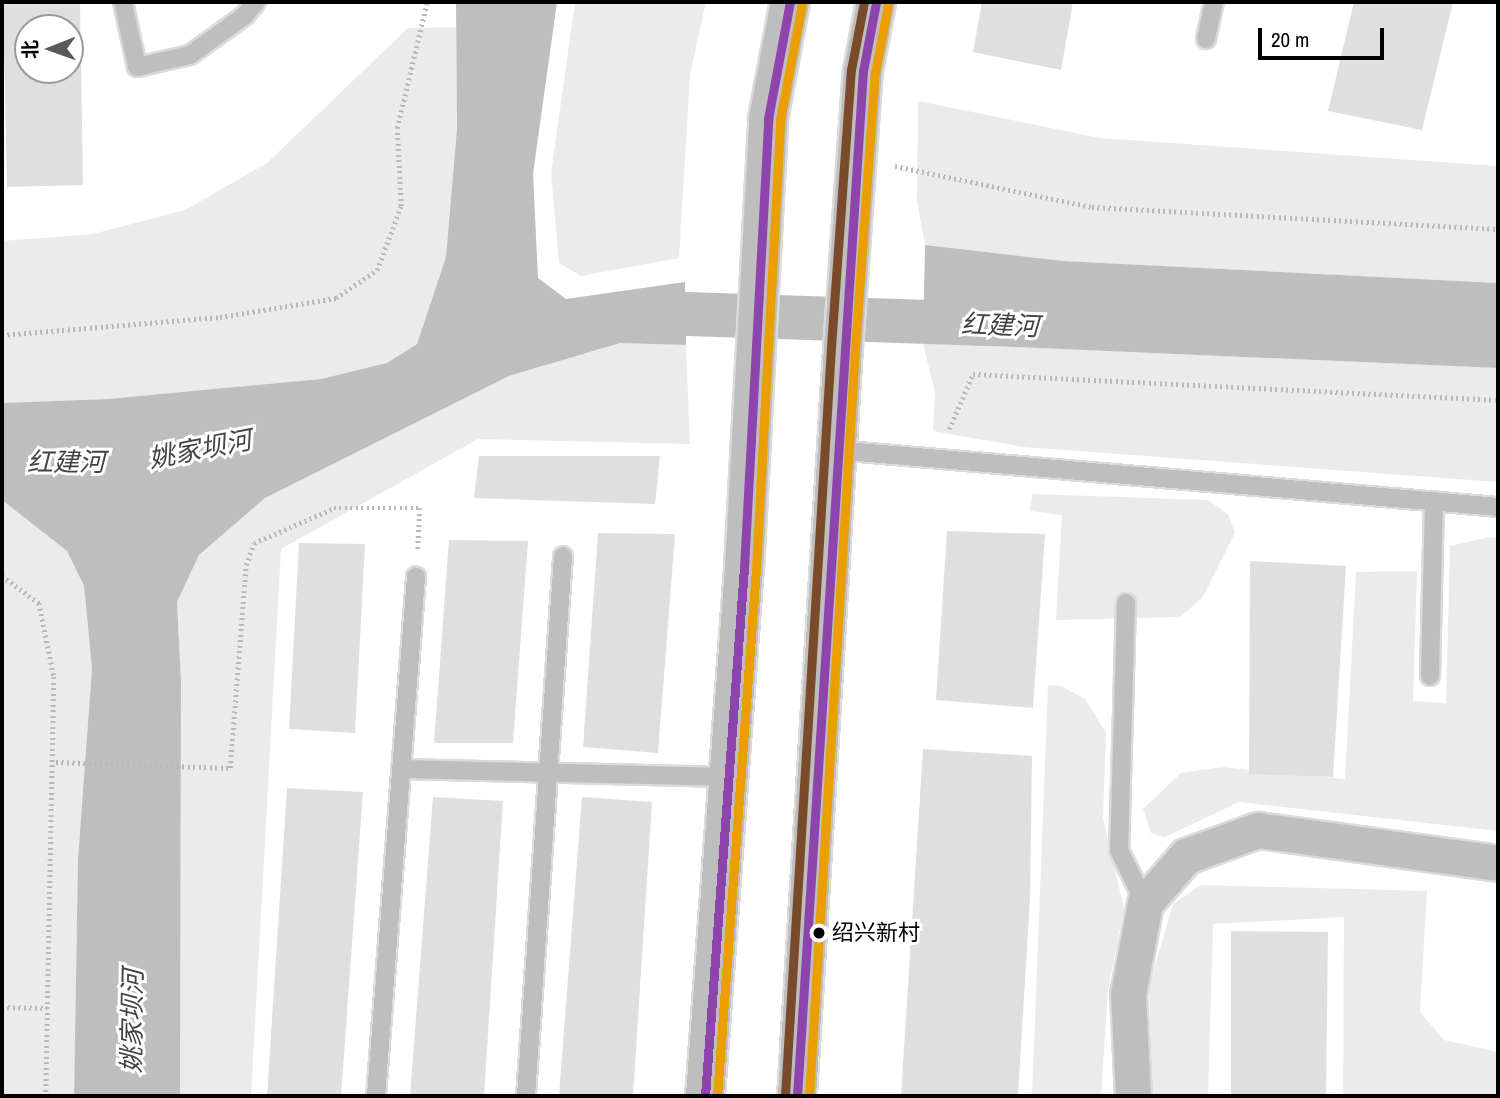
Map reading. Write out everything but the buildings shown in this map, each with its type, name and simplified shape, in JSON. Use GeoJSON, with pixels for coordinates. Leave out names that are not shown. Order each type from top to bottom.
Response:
{"type":"FeatureCollection","features":[{"type":"Feature","properties":{"kind":"main road"},"geometry":{"type":"LineString","coordinates":[[705,1096],[756,345],[768,119],[790,2]]}},
{"type":"Feature","properties":{"kind":"main road"},"geometry":{"type":"LineString","coordinates":[[797,1096],[835,450],[863,71],[876,2]]}},
{"type":"Feature","properties":{"kind":"street"},"geometry":{"type":"LineString","coordinates":[[1133,1096],[1128,994],[1145,903],[1186,856],[1258,830],[1498,863]]}},
{"type":"Feature","properties":{"kind":"lane"},"geometry":{"type":"LineString","coordinates":[[122,2],[138,67],[190,55],[244,16],[256,2]]}},
{"type":"Feature","properties":{"kind":"lane"},"geometry":{"type":"LineString","coordinates":[[1206,39],[1214,2]]}},
{"type":"Feature","properties":{"kind":"lane"},"geometry":{"type":"LineString","coordinates":[[835,450],[1498,508]]}},
{"type":"Feature","properties":{"kind":"lane"},"geometry":{"type":"LineString","coordinates":[[1430,676],[1434,501]]}},
{"type":"Feature","properties":{"kind":"lane"},"geometry":{"type":"LineString","coordinates":[[526,1096],[563,556]]}},
{"type":"Feature","properties":{"kind":"lane"},"geometry":{"type":"LineString","coordinates":[[376,1096],[416,577]]}},
{"type":"Feature","properties":{"kind":"lane"},"geometry":{"type":"LineString","coordinates":[[1126,603],[1119,850],[1145,903]]}},
{"type":"Feature","properties":{"kind":"lane"},"geometry":{"type":"LineString","coordinates":[[401,769],[548,775],[728,777]]}},
{"type":"Feature","properties":{"kind":"path"},"geometry":{"type":"LineString","coordinates":[[2,335],[220,317],[336,298],[377,270],[401,206],[397,128],[427,2]]}},
{"type":"Feature","properties":{"kind":"path"},"geometry":{"type":"LineString","coordinates":[[856,160],[963,177],[1092,207],[1498,229]]}},
{"type":"Feature","properties":{"kind":"path"},"geometry":{"type":"LineString","coordinates":[[937,459],[973,374],[1498,400]]}},
{"type":"Feature","properties":{"kind":"path"},"geometry":{"type":"LineString","coordinates":[[56,762],[230,768],[246,565],[254,543],[334,508],[420,508],[416,577]]}},
{"type":"Feature","properties":{"kind":"path"},"geometry":{"type":"LineString","coordinates":[[2,576],[39,603],[54,677],[56,762],[46,1096]]}},
{"type":"Feature","properties":{"kind":"path"},"geometry":{"type":"LineString","coordinates":[[2,1007],[47,1008]]}},
{"type":"Feature","properties":{"kind":"shaded area"},"geometry":{"type":"Polygon","coordinates":[[[575,2],[706,2],[690,75],[679,258],[581,276],[559,263],[551,173],[575,2]]]}},
{"type":"Feature","properties":{"kind":"shaded area"},"geometry":{"type":"Polygon","coordinates":[[[456,27],[457,128],[446,257],[417,344],[387,363],[321,379],[108,399],[2,403],[2,241],[93,234],[185,210],[267,163],[408,28],[456,27]]]}},
{"type":"Feature","properties":{"kind":"shaded area"},"geometry":{"type":"Polygon","coordinates":[[[918,101],[1100,138],[1498,166],[1498,283],[1063,261],[925,245],[917,201],[918,101]]]}},
{"type":"Feature","properties":{"kind":"shaded area"},"geometry":{"type":"Polygon","coordinates":[[[620,343],[686,345],[690,444],[478,439],[281,549],[251,1096],[180,1096],[181,681],[177,602],[199,555],[265,498],[509,376],[620,343]]]}},
{"type":"Feature","properties":{"kind":"shaded area"},"geometry":{"type":"Polygon","coordinates":[[[923,343],[1498,368],[1498,482],[1023,447],[933,431],[935,393],[923,343]]]}},
{"type":"Feature","properties":{"kind":"shaded area"},"geometry":{"type":"Polygon","coordinates":[[[1032,494],[1208,500],[1228,514],[1235,533],[1203,597],[1180,617],[1056,620],[1062,515],[1030,511],[1032,494]]]}},
{"type":"Feature","properties":{"kind":"shaded area"},"geometry":{"type":"Polygon","coordinates":[[[2,500],[67,551],[84,586],[92,668],[78,859],[74,1096],[2,1096],[2,500]]]}},
{"type":"Feature","properties":{"kind":"shaded area"},"geometry":{"type":"Polygon","coordinates":[[[1490,537],[1498,539],[1498,831],[1239,802],[1165,837],[1151,833],[1143,809],[1181,773],[1222,767],[1345,779],[1356,572],[1417,571],[1413,701],[1446,703],[1450,546],[1490,537]]]}},
{"type":"Feature","properties":{"kind":"shaded area"},"geometry":{"type":"Polygon","coordinates":[[[1048,685],[1061,686],[1085,699],[1106,733],[1103,818],[1124,909],[1108,989],[1101,1096],[1032,1096],[1048,685]]]}},
{"type":"Feature","properties":{"kind":"shaded area"},"geometry":{"type":"Polygon","coordinates":[[[1201,885],[1427,891],[1420,1012],[1444,1040],[1498,1052],[1498,1096],[1343,1096],[1344,917],[1213,924],[1208,1096],[1152,1096],[1149,986],[1173,904],[1201,885]]]}},
{"type":"Feature","properties":{"kind":"water","name":"姚家坝河"},"geometry":{"type":"Polygon","coordinates":[[[456,2],[557,2],[533,174],[538,278],[566,299],[685,282],[686,345],[620,343],[509,376],[265,498],[199,555],[177,602],[181,681],[180,1096],[74,1096],[78,859],[92,668],[84,586],[67,551],[2,500],[2,403],[108,399],[321,379],[387,363],[417,344],[446,257],[457,128],[456,2]]]}},
{"type":"Feature","properties":{"kind":"water"},"geometry":{"type":"Polygon","coordinates":[[[925,245],[1063,261],[1498,283],[1498,368],[923,343],[925,245]]]}},
{"type":"Feature","properties":{"kind":"waterway","name":"红建河"},"geometry":{"type":"LineString","coordinates":[[626,319],[658,313],[982,324]]}},
{"type":"Feature","properties":{"kind":"transit line"},"geometry":{"type":"LineString","coordinates":[[705,1096],[744,568],[768,119],[790,2]]}},
{"type":"Feature","properties":{"kind":"transit line"},"geometry":{"type":"LineString","coordinates":[[785,1095],[831,347],[851,70],[864,2]]}},
{"type":"Feature","properties":{"kind":"transit line"},"geometry":{"type":"LineString","coordinates":[[797,1096],[863,71],[876,2]]}},
{"type":"Feature","properties":{"kind":"transit line"},"geometry":{"type":"LineString","coordinates":[[717,1096],[756,569],[780,120],[802,4]]}},
{"type":"Feature","properties":{"kind":"transit line"},"geometry":{"type":"LineString","coordinates":[[809,1096],[855,349],[875,73],[888,4]]}},
{"type":"Feature","properties":{"kind":"place","name":"绍兴新村"},"geometry":{"type":"Point","coordinates":[819,933]}}]}
